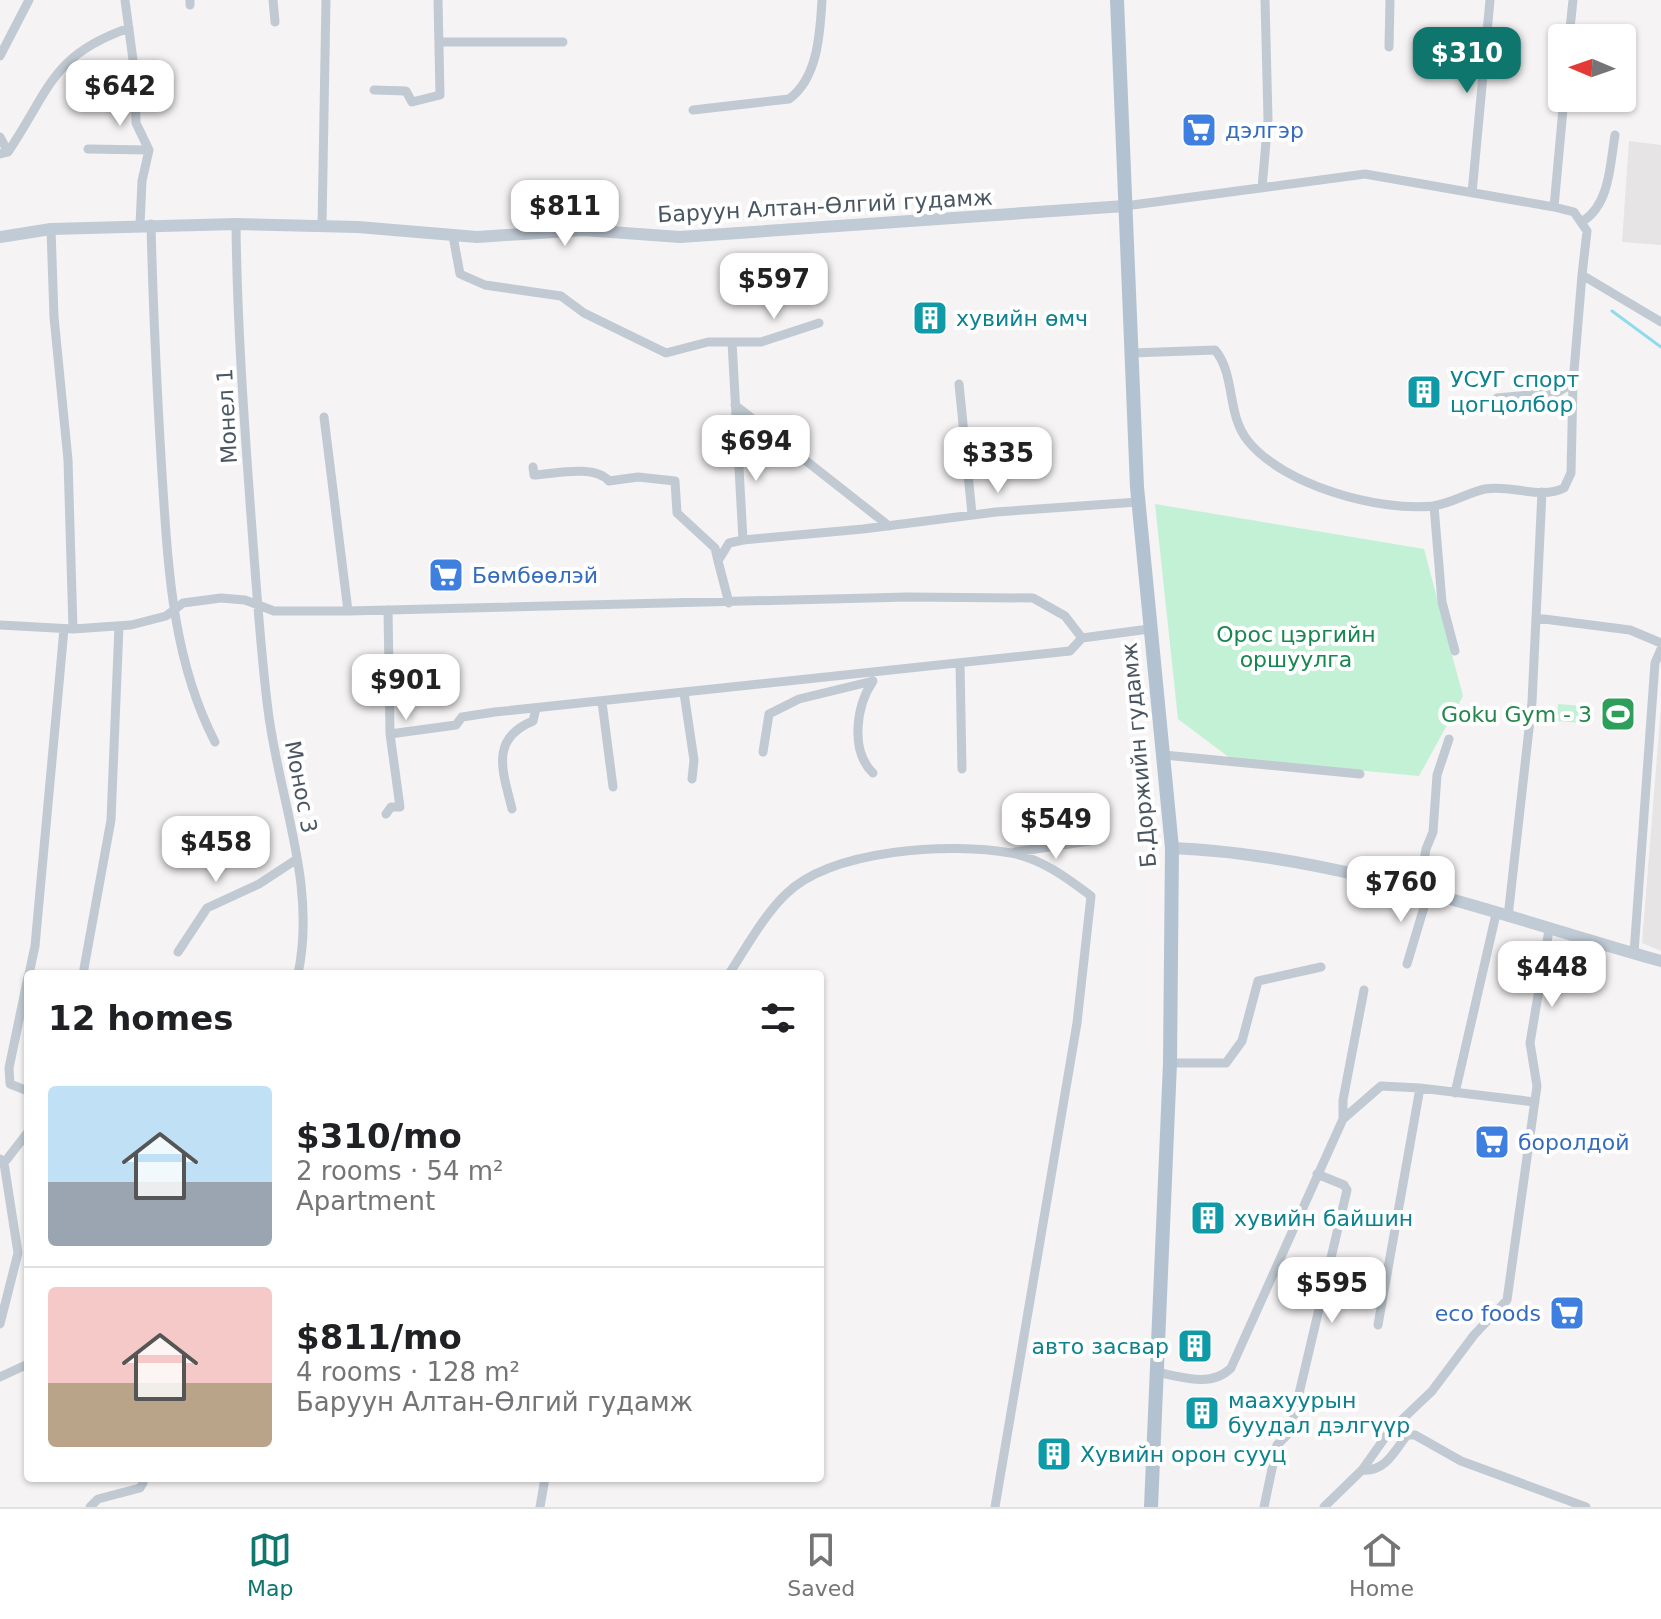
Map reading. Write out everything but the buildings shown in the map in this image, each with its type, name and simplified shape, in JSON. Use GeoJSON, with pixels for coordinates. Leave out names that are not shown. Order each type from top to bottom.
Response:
{"type":"FeatureCollection","features":[{"type":"Feature","properties":{"kind":"main road","name":"Б.Доржийн гудамж"},"geometry":{"type":"LineString","coordinates":[[1117,0],[1138,502],[1172,848],[1170,1063],[1151,1507]]}},
{"type":"Feature","properties":{"kind":"main road","name":"Баруун Алтан-Өлгий гудамж"},"geometry":{"type":"LineString","coordinates":[[0,237],[51,229],[146,224],[322,226],[453,236],[583,230],[660,237],[713,236],[1125,206]]}},
{"type":"Feature","properties":{"kind":"main road"},"geometry":{"type":"LineString","coordinates":[[1172,848],[1258,854],[1329,866],[1661,961]]}},
{"type":"Feature","properties":{"kind":"street"},"geometry":{"type":"LineString","coordinates":[[0,56],[29,0]]}},
{"type":"Feature","properties":{"kind":"street"},"geometry":{"type":"LineString","coordinates":[[125,0],[136,123],[149,150],[142,181],[174,612],[199,710],[215,742]]}},
{"type":"Feature","properties":{"kind":"street"},"geometry":{"type":"LineString","coordinates":[[273,0],[275,22]]}},
{"type":"Feature","properties":{"kind":"street"},"geometry":{"type":"LineString","coordinates":[[322,226],[326,0]]}},
{"type":"Feature","properties":{"kind":"street"},"geometry":{"type":"LineString","coordinates":[[374,90],[406,91],[412,102],[440,95],[438,0]]}},
{"type":"Feature","properties":{"kind":"street"},"geometry":{"type":"LineString","coordinates":[[693,110],[789,99],[799,92],[808,78],[821,29],[822,0]]}},
{"type":"Feature","properties":{"kind":"street"},"geometry":{"type":"LineString","coordinates":[[1262,188],[1268,119],[1265,0]]}},
{"type":"Feature","properties":{"kind":"street"},"geometry":{"type":"LineString","coordinates":[[1389,47],[1390,0]]}},
{"type":"Feature","properties":{"kind":"street"},"geometry":{"type":"LineString","coordinates":[[1472,193],[1487,61],[1490,0]]}},
{"type":"Feature","properties":{"kind":"street"},"geometry":{"type":"LineString","coordinates":[[1570,24],[1573,0]]}},
{"type":"Feature","properties":{"kind":"street"},"geometry":{"type":"LineString","coordinates":[[4,153],[55,73],[97,39],[129,28]]}},
{"type":"Feature","properties":{"kind":"street"},"geometry":{"type":"LineString","coordinates":[[439,42],[563,42]]}},
{"type":"Feature","properties":{"kind":"street"},"geometry":{"type":"LineString","coordinates":[[1554,207],[1563,112]]}},
{"type":"Feature","properties":{"kind":"street"},"geometry":{"type":"LineString","coordinates":[[1583,221],[1594,214],[1606,187],[1615,135]]}},
{"type":"Feature","properties":{"kind":"street"},"geometry":{"type":"LineString","coordinates":[[0,137],[4,153]]}},
{"type":"Feature","properties":{"kind":"street"},"geometry":{"type":"LineString","coordinates":[[88,149],[149,150]]}},
{"type":"Feature","properties":{"kind":"street"},"geometry":{"type":"LineString","coordinates":[[1125,206],[1365,174],[1574,212],[1587,231],[1573,383],[1570,480],[1562,490],[1485,489],[1463,499],[1434,506],[1364,500],[1310,485],[1263,455],[1248,441],[1236,421],[1222,359],[1215,350],[1132,353]]}},
{"type":"Feature","properties":{"kind":"street","name":"Монел 1"},"geometry":{"type":"LineString","coordinates":[[236,224],[245,441],[258,606]]}},
{"type":"Feature","properties":{"kind":"street"},"geometry":{"type":"LineString","coordinates":[[29,970],[35,946],[69,629],[68,460],[54,317],[51,229]]}},
{"type":"Feature","properties":{"kind":"street"},"geometry":{"type":"LineString","coordinates":[[453,236],[460,274],[485,285],[561,296],[584,313],[666,353],[687,345],[761,342],[819,323]]}},
{"type":"Feature","properties":{"kind":"street"},"geometry":{"type":"LineString","coordinates":[[1582,275],[1661,322]]}},
{"type":"Feature","properties":{"kind":"street"},"geometry":{"type":"LineString","coordinates":[[732,342],[743,540]]}},
{"type":"Feature","properties":{"kind":"street"},"geometry":{"type":"LineString","coordinates":[[1497,398],[1558,392],[1573,383]]}},
{"type":"Feature","properties":{"kind":"street"},"geometry":{"type":"LineString","coordinates":[[959,384],[972,514]]}},
{"type":"Feature","properties":{"kind":"street"},"geometry":{"type":"LineString","coordinates":[[735,405],[889,526]]}},
{"type":"Feature","properties":{"kind":"street"},"geometry":{"type":"LineString","coordinates":[[324,417],[348,611]]}},
{"type":"Feature","properties":{"kind":"street"},"geometry":{"type":"LineString","coordinates":[[533,467],[534,475],[591,472],[603,474],[609,481],[638,477],[675,481],[677,513],[715,548],[729,603]]}},
{"type":"Feature","properties":{"kind":"street"},"geometry":{"type":"LineString","coordinates":[[1455,1093],[1502,915],[1524,797],[1542,492]]}},
{"type":"Feature","properties":{"kind":"street"},"geometry":{"type":"LineString","coordinates":[[718,561],[729,543],[743,540],[863,529],[972,514],[1138,502]]}},
{"type":"Feature","properties":{"kind":"street"},"geometry":{"type":"LineString","coordinates":[[1434,506],[1442,602],[1455,651]]}},
{"type":"Feature","properties":{"kind":"street"},"geometry":{"type":"LineString","coordinates":[[0,625],[69,629],[119,626],[151,621],[174,612],[183,603],[197,600],[245,600],[274,611],[348,611],[908,597],[1033,598],[1065,616],[1082,638]]}},
{"type":"Feature","properties":{"kind":"street","name":"Монос 3"},"geometry":{"type":"LineString","coordinates":[[258,606],[268,715],[306,917],[299,970]]}},
{"type":"Feature","properties":{"kind":"street"},"geometry":{"type":"LineString","coordinates":[[386,814],[391,807],[400,807],[390,734],[388,610]]}},
{"type":"Feature","properties":{"kind":"street"},"geometry":{"type":"LineString","coordinates":[[1536,618],[1630,630],[1654,637],[1661,646],[1655,663],[1634,953]]}},
{"type":"Feature","properties":{"kind":"street"},"geometry":{"type":"LineString","coordinates":[[84,970],[111,820],[119,626]]}},
{"type":"Feature","properties":{"kind":"street"},"geometry":{"type":"LineString","coordinates":[[390,734],[456,725],[462,717],[495,712],[1070,651],[1082,638],[1149,629]]}},
{"type":"Feature","properties":{"kind":"street"},"geometry":{"type":"LineString","coordinates":[[960,663],[962,769]]}},
{"type":"Feature","properties":{"kind":"street"},"geometry":{"type":"LineString","coordinates":[[873,773],[863,764],[858,722],[861,702],[880,672]]}},
{"type":"Feature","properties":{"kind":"street"},"geometry":{"type":"LineString","coordinates":[[763,752],[769,714],[799,699],[873,681]]}},
{"type":"Feature","properties":{"kind":"street"},"geometry":{"type":"LineString","coordinates":[[684,693],[694,760],[692,779]]}},
{"type":"Feature","properties":{"kind":"street"},"geometry":{"type":"LineString","coordinates":[[602,702],[613,787]]}},
{"type":"Feature","properties":{"kind":"street"},"geometry":{"type":"LineString","coordinates":[[512,809],[501,763],[504,747],[518,726],[533,721],[536,708]]}},
{"type":"Feature","properties":{"kind":"street"},"geometry":{"type":"LineString","coordinates":[[1407,964],[1423,892],[1426,849],[1433,832],[1437,775],[1449,739]]}},
{"type":"Feature","properties":{"kind":"street"},"geometry":{"type":"LineString","coordinates":[[1164,755],[1360,774]]}},
{"type":"Feature","properties":{"kind":"street"},"geometry":{"type":"LineString","coordinates":[[732,970],[787,893],[825,870],[883,854],[947,850],[1012,853],[1096,840]]}},
{"type":"Feature","properties":{"kind":"street"},"geometry":{"type":"LineString","coordinates":[[995,1507],[1077,1023],[1091,896],[1054,868],[1012,853]]}},
{"type":"Feature","properties":{"kind":"street"},"geometry":{"type":"LineString","coordinates":[[178,952],[207,908],[259,884],[297,859]]}},
{"type":"Feature","properties":{"kind":"street"},"geometry":{"type":"LineString","coordinates":[[1324,1507],[1362,1470],[1382,1440],[1432,1391],[1474,1335],[1507,1300],[1535,1102],[1537,1079],[1530,1043],[1549,930]]}},
{"type":"Feature","properties":{"kind":"street"},"geometry":{"type":"LineString","coordinates":[[1170,1063],[1226,1063],[1242,1041],[1258,981],[1321,967]]}},
{"type":"Feature","properties":{"kind":"street"},"geometry":{"type":"LineString","coordinates":[[1343,1119],[1343,1100],[1364,990]]}},
{"type":"Feature","properties":{"kind":"street"},"geometry":{"type":"LineString","coordinates":[[24,995],[9,1068],[10,1084],[24,1089]]}},
{"type":"Feature","properties":{"kind":"street"},"geometry":{"type":"LineString","coordinates":[[1156,1372],[1209,1381],[1222,1377],[1231,1368],[1343,1119],[1381,1086],[1535,1102]]}},
{"type":"Feature","properties":{"kind":"street"},"geometry":{"type":"LineString","coordinates":[[1378,1325],[1420,1088]]}},
{"type":"Feature","properties":{"kind":"street"},"geometry":{"type":"LineString","coordinates":[[0,1324],[18,1253],[2,1161],[24,1136]]}},
{"type":"Feature","properties":{"kind":"street"},"geometry":{"type":"LineString","coordinates":[[1264,1507],[1278,1443],[1290,1432],[1347,1190],[1344,1185],[1317,1174]]}},
{"type":"Feature","properties":{"kind":"street"},"geometry":{"type":"LineString","coordinates":[[0,1377],[24,1366]]}},
{"type":"Feature","properties":{"kind":"street"},"geometry":{"type":"LineString","coordinates":[[1362,1470],[1373,1471],[1383,1466],[1407,1435],[1415,1435],[1461,1461],[1586,1507]]}},
{"type":"Feature","properties":{"kind":"street"},"geometry":{"type":"LineString","coordinates":[[540,1507],[544,1482]]}},
{"type":"Feature","properties":{"kind":"street"},"geometry":{"type":"LineString","coordinates":[[90,1507],[98,1499],[140,1488],[143,1483]]}},
{"type":"Feature","properties":{"kind":"shaded area"},"geometry":{"type":"Polygon","coordinates":[[[1629,141],[1661,145],[1661,245],[1622,242],[1629,141]]]}},
{"type":"Feature","properties":{"kind":"shaded area"},"geometry":{"type":"Polygon","coordinates":[[[1661,707],[1661,951],[1642,943],[1661,707]]]}},
{"type":"Feature","properties":{"kind":"green space","name":"Орос цэргийн оршуулга"},"geometry":{"type":"Polygon","coordinates":[[[1155,504],[1424,549],[1463,696],[1419,776],[1230,758],[1178,719],[1155,504]]]}},
{"type":"Feature","properties":{"kind":"green space"},"geometry":{"type":"Polygon","coordinates":[[[1558,704],[1583,706],[1582,723],[1557,721],[1558,704]]]}},
{"type":"Feature","properties":{"kind":"waterway"},"geometry":{"type":"LineString","coordinates":[[1612,311],[1661,347]]}},
{"type":"Feature","properties":{"kind":"place","name":"дэлгэр"},"geometry":{"type":"Point","coordinates":[1199,130]}},
{"type":"Feature","properties":{"kind":"place","name":"хувийн өмч"},"geometry":{"type":"Point","coordinates":[930,318]}},
{"type":"Feature","properties":{"kind":"place","name":"УСУГ спорт цогцолбор"},"geometry":{"type":"Point","coordinates":[1424,392]}},
{"type":"Feature","properties":{"kind":"place","name":"Бөмбөөлэй"},"geometry":{"type":"Point","coordinates":[446,575]}},
{"type":"Feature","properties":{"kind":"place","name":"Goku Gym - 3"},"geometry":{"type":"Point","coordinates":[1618,714]}},
{"type":"Feature","properties":{"kind":"place","name":"боролдой"},"geometry":{"type":"Point","coordinates":[1492,1142]}},
{"type":"Feature","properties":{"kind":"place","name":"хувийн байшин"},"geometry":{"type":"Point","coordinates":[1208,1218]}},
{"type":"Feature","properties":{"kind":"place","name":"eco foods"},"geometry":{"type":"Point","coordinates":[1567,1313]}},
{"type":"Feature","properties":{"kind":"place","name":"авто засвар"},"geometry":{"type":"Point","coordinates":[1195,1346]}},
{"type":"Feature","properties":{"kind":"place","name":"маахуурын буудал дэлгүүр"},"geometry":{"type":"Point","coordinates":[1202,1413]}},
{"type":"Feature","properties":{"kind":"place","name":"Хувийн орон сууц"},"geometry":{"type":"Point","coordinates":[1054,1454]}}]}
